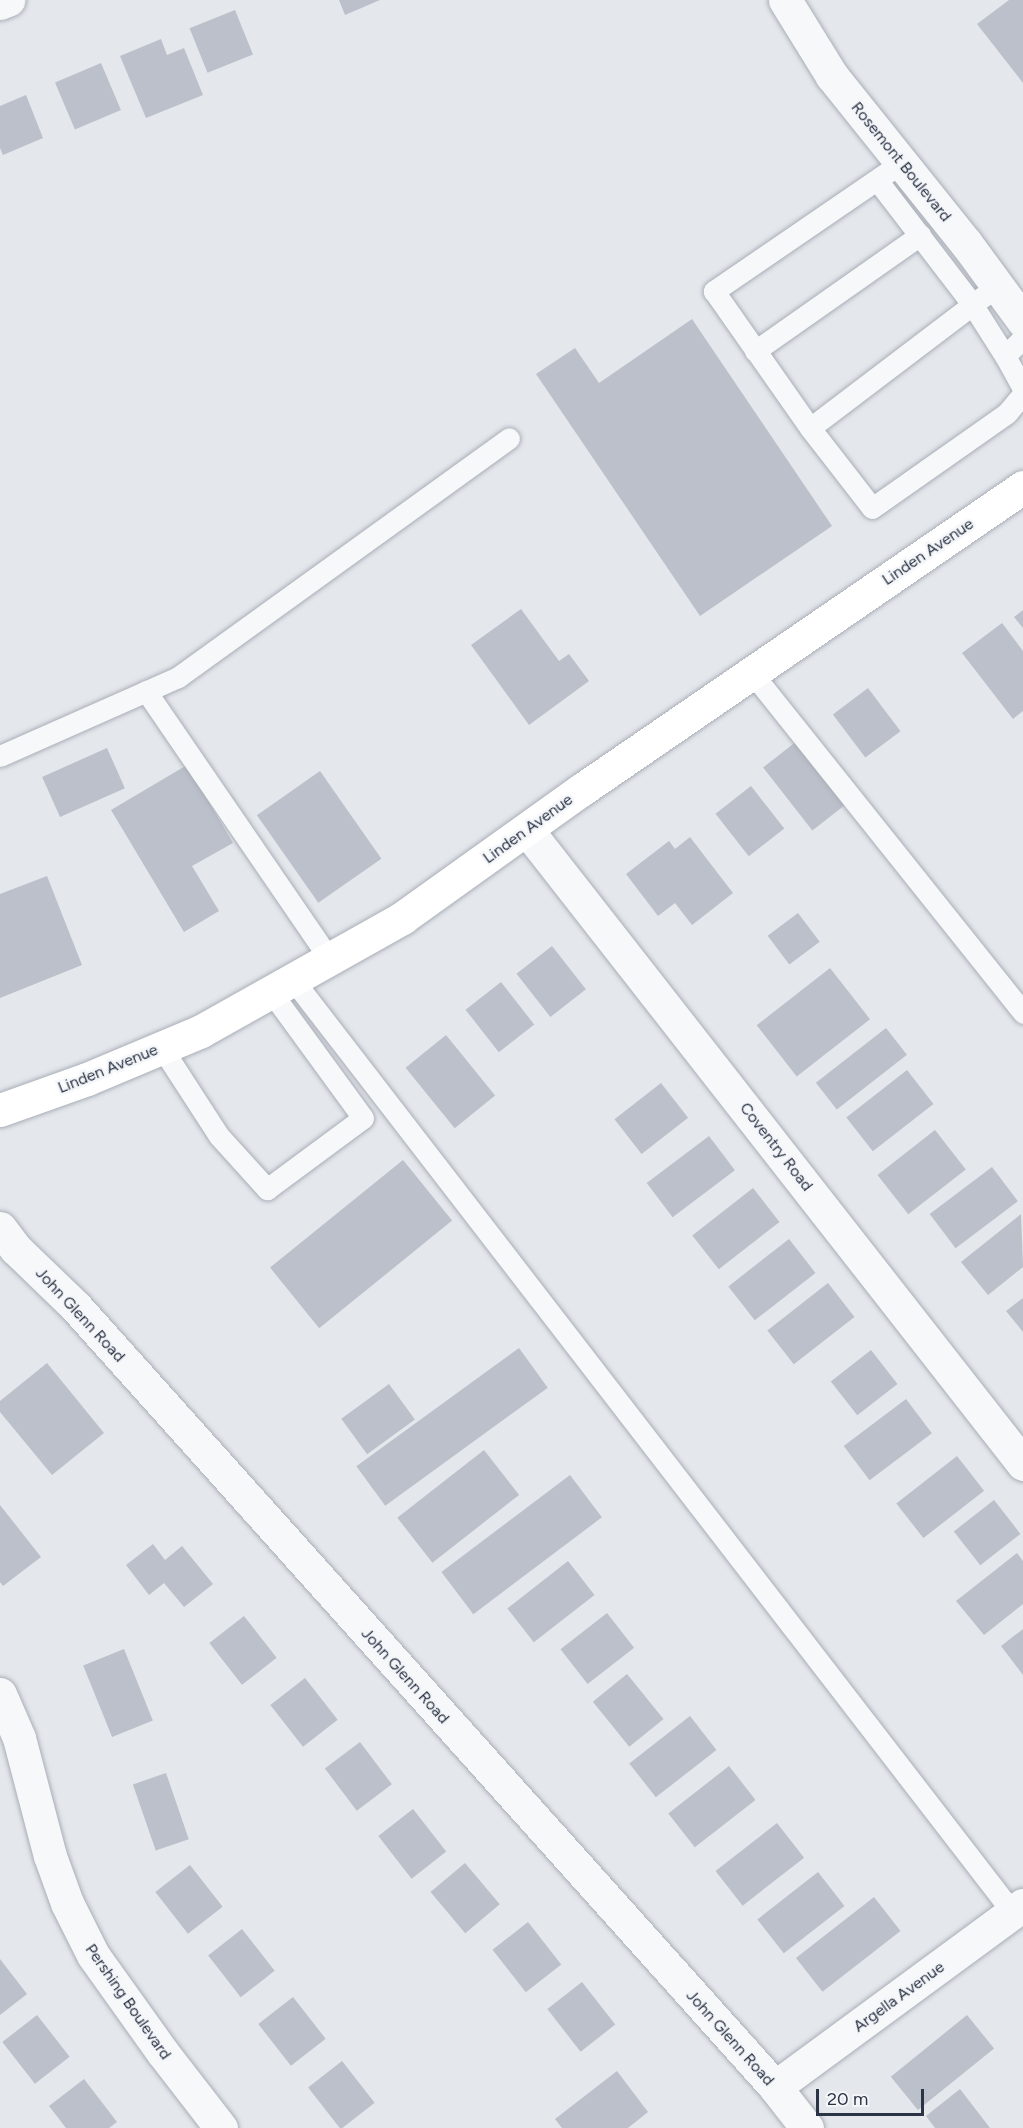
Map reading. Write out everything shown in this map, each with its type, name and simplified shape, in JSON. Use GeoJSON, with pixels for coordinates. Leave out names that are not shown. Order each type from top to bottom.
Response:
{"type":"FeatureCollection","features":[{"type":"Feature","properties":{"kind":"main road","name":"Linden Avenue"},"geometry":{"type":"LineString","coordinates":[[0,1110],[87,1079],[201,1031],[283,987],[402,918],[581,790],[1023,487]]}},
{"type":"Feature","properties":{"kind":"street"},"geometry":{"type":"LineString","coordinates":[[0,3],[8,0]]}},
{"type":"Feature","properties":{"kind":"street","name":"Rosemont Boulevard"},"geometry":{"type":"LineString","coordinates":[[785,0],[889,171],[985,295],[1023,321]]}},
{"type":"Feature","properties":{"kind":"street","name":"Coventry Road"},"geometry":{"type":"LineString","coordinates":[[527,830],[1023,1464]]}},
{"type":"Feature","properties":{"kind":"street","name":"John Glenn Road"},"geometry":{"type":"LineString","coordinates":[[5,1246],[76,1307],[775,2087],[807,2128]]}},
{"type":"Feature","properties":{"kind":"street","name":"Pershing Boulevard"},"geometry":{"type":"LineString","coordinates":[[0,1694],[19,1738],[50,1856],[67,1903],[93,1955],[221,2128]]}},
{"type":"Feature","properties":{"kind":"street","name":"Argella Avenue"},"geometry":{"type":"LineString","coordinates":[[775,2087],[1018,1909]]}},
{"type":"Feature","properties":{"kind":"lane"},"geometry":{"type":"LineString","coordinates":[[1023,388],[1005,356],[985,295],[920,235],[889,171],[714,291],[810,428],[872,508],[1007,412],[1023,394]]}},
{"type":"Feature","properties":{"kind":"lane"},"geometry":{"type":"LineString","coordinates":[[755,351],[920,235]]}},
{"type":"Feature","properties":{"kind":"lane"},"geometry":{"type":"LineString","coordinates":[[810,428],[985,295]]}},
{"type":"Feature","properties":{"kind":"lane"},"geometry":{"type":"LineString","coordinates":[[1005,356],[1023,338]]}},
{"type":"Feature","properties":{"kind":"lane"},"geometry":{"type":"LineString","coordinates":[[0,756],[178,677],[509,438]]}},
{"type":"Feature","properties":{"kind":"lane"},"geometry":{"type":"LineString","coordinates":[[752,673],[1023,1013]]}},
{"type":"Feature","properties":{"kind":"lane"},"geometry":{"type":"LineString","coordinates":[[146,691],[330,960]]}},
{"type":"Feature","properties":{"kind":"lane"},"geometry":{"type":"LineString","coordinates":[[162,1048],[219,1136],[267,1189],[363,1118],[283,987]]}},
{"type":"Feature","properties":{"kind":"lane"},"geometry":{"type":"LineString","coordinates":[[283,987],[1018,1909]]}},
{"type":"Feature","properties":{"kind":"building"},"geometry":{"type":"Polygon","coordinates":[[[339,0],[380,0],[345,15],[339,0]]]}},
{"type":"Feature","properties":{"kind":"building"},"geometry":{"type":"Polygon","coordinates":[[[1009,0],[1023,0],[1023,83],[977,24],[1009,0]]]}},
{"type":"Feature","properties":{"kind":"building"},"geometry":{"type":"Polygon","coordinates":[[[235,10],[253,55],[208,73],[190,28],[235,10]]]}},
{"type":"Feature","properties":{"kind":"building"},"geometry":{"type":"Polygon","coordinates":[[[161,39],[167,55],[184,48],[203,95],[146,118],[120,56],[161,39]]]}},
{"type":"Feature","properties":{"kind":"building"},"geometry":{"type":"Polygon","coordinates":[[[101,63],[121,110],[75,129],[55,83],[101,63]]]}},
{"type":"Feature","properties":{"kind":"building"},"geometry":{"type":"Polygon","coordinates":[[[26,95],[43,138],[3,155],[0,148],[0,106],[26,95]]]}},
{"type":"Feature","properties":{"kind":"building"},"geometry":{"type":"Polygon","coordinates":[[[692,319],[832,526],[700,616],[536,374],[575,348],[599,383],[692,319]]]}},
{"type":"Feature","properties":{"kind":"building"},"geometry":{"type":"Polygon","coordinates":[[[521,609],[559,661],[569,654],[589,681],[529,725],[471,645],[521,609]]]}},
{"type":"Feature","properties":{"kind":"building"},"geometry":{"type":"Polygon","coordinates":[[[1023,610],[1023,628],[1014,617],[1023,610]]]}},
{"type":"Feature","properties":{"kind":"building"},"geometry":{"type":"Polygon","coordinates":[[[1002,623],[1023,651],[1023,711],[1013,719],[962,653],[1002,623]]]}},
{"type":"Feature","properties":{"kind":"building"},"geometry":{"type":"Polygon","coordinates":[[[868,688],[900,731],[865,758],[833,714],[868,688]]]}},
{"type":"Feature","properties":{"kind":"building"},"geometry":{"type":"Polygon","coordinates":[[[797,741],[846,804],[812,831],[763,767],[797,741]]]}},
{"type":"Feature","properties":{"kind":"building"},"geometry":{"type":"Polygon","coordinates":[[[107,748],[125,788],[60,817],[42,777],[107,748]]]}},
{"type":"Feature","properties":{"kind":"building"},"geometry":{"type":"Polygon","coordinates":[[[187,765],[233,843],[192,866],[219,911],[184,932],[111,810],[187,765]]]}},
{"type":"Feature","properties":{"kind":"building"},"geometry":{"type":"Polygon","coordinates":[[[320,771],[381,859],[318,903],[257,815],[320,771]]]}},
{"type":"Feature","properties":{"kind":"building"},"geometry":{"type":"Polygon","coordinates":[[[751,786],[784,829],[749,856],[716,814],[751,786]]]}},
{"type":"Feature","properties":{"kind":"building"},"geometry":{"type":"Polygon","coordinates":[[[690,837],[733,893],[692,925],[675,903],[658,916],[626,874],[669,841],[675,849],[690,837]]]}},
{"type":"Feature","properties":{"kind":"building"},"geometry":{"type":"Polygon","coordinates":[[[47,876],[82,965],[0,998],[0,894],[47,876]]]}},
{"type":"Feature","properties":{"kind":"building"},"geometry":{"type":"Polygon","coordinates":[[[798,913],[820,942],[789,965],[768,936],[798,913]]]}},
{"type":"Feature","properties":{"kind":"building"},"geometry":{"type":"Polygon","coordinates":[[[552,946],[586,989],[550,1017],[517,974],[552,946]]]}},
{"type":"Feature","properties":{"kind":"building"},"geometry":{"type":"Polygon","coordinates":[[[830,968],[870,1019],[797,1076],[757,1025],[830,968]]]}},
{"type":"Feature","properties":{"kind":"building"},"geometry":{"type":"Polygon","coordinates":[[[501,982],[534,1025],[499,1052],[466,1010],[501,982]]]}},
{"type":"Feature","properties":{"kind":"building"},"geometry":{"type":"Polygon","coordinates":[[[886,1028],[907,1055],[837,1110],[816,1083],[886,1028]]]}},
{"type":"Feature","properties":{"kind":"building"},"geometry":{"type":"Polygon","coordinates":[[[446,1035],[495,1096],[455,1128],[406,1068],[446,1035]]]}},
{"type":"Feature","properties":{"kind":"building"},"geometry":{"type":"Polygon","coordinates":[[[907,1070],[933,1104],[873,1151],[846,1117],[907,1070]]]}},
{"type":"Feature","properties":{"kind":"building"},"geometry":{"type":"Polygon","coordinates":[[[661,1083],[688,1118],[642,1154],[615,1119],[661,1083]]]}},
{"type":"Feature","properties":{"kind":"building"},"geometry":{"type":"Polygon","coordinates":[[[935,1130],[966,1169],[908,1214],[877,1175],[935,1130]]]}},
{"type":"Feature","properties":{"kind":"building"},"geometry":{"type":"Polygon","coordinates":[[[709,1136],[735,1170],[673,1217],[647,1183],[709,1136]]]}},
{"type":"Feature","properties":{"kind":"building"},"geometry":{"type":"Polygon","coordinates":[[[403,1160],[452,1221],[319,1328],[270,1268],[403,1160]]]}},
{"type":"Feature","properties":{"kind":"building"},"geometry":{"type":"Polygon","coordinates":[[[992,1167],[1018,1201],[956,1248],[930,1214],[992,1167]]]}},
{"type":"Feature","properties":{"kind":"building"},"geometry":{"type":"Polygon","coordinates":[[[753,1188],[779,1222],[719,1269],[692,1235],[753,1188]]]}},
{"type":"Feature","properties":{"kind":"building"},"geometry":{"type":"Polygon","coordinates":[[[1021,1214],[1023,1267],[988,1295],[961,1262],[1021,1214]]]}},
{"type":"Feature","properties":{"kind":"building"},"geometry":{"type":"Polygon","coordinates":[[[789,1239],[815,1273],[755,1320],[728,1286],[789,1239]]]}},
{"type":"Feature","properties":{"kind":"building"},"geometry":{"type":"Polygon","coordinates":[[[828,1283],[854,1317],[794,1364],[767,1330],[828,1283]]]}},
{"type":"Feature","properties":{"kind":"building"},"geometry":{"type":"Polygon","coordinates":[[[1023,1298],[1023,1332],[1006,1311],[1023,1298]]]}},
{"type":"Feature","properties":{"kind":"building"},"geometry":{"type":"Polygon","coordinates":[[[519,1348],[548,1388],[385,1506],[356,1466],[519,1348]]]}},
{"type":"Feature","properties":{"kind":"building"},"geometry":{"type":"Polygon","coordinates":[[[871,1350],[897,1384],[857,1415],[831,1381],[871,1350]]]}},
{"type":"Feature","properties":{"kind":"building"},"geometry":{"type":"Polygon","coordinates":[[[47,1363],[104,1433],[52,1475],[0,1412],[0,1401],[47,1363]]]}},
{"type":"Feature","properties":{"kind":"building"},"geometry":{"type":"Polygon","coordinates":[[[389,1384],[415,1420],[367,1454],[341,1419],[389,1384]]]}},
{"type":"Feature","properties":{"kind":"building"},"geometry":{"type":"Polygon","coordinates":[[[906,1399],[932,1433],[870,1480],[844,1446],[906,1399]]]}},
{"type":"Feature","properties":{"kind":"building"},"geometry":{"type":"Polygon","coordinates":[[[484,1450],[519,1495],[432,1563],[397,1518],[484,1450]]]}},
{"type":"Feature","properties":{"kind":"building"},"geometry":{"type":"Polygon","coordinates":[[[957,1456],[984,1491],[923,1538],[896,1503],[957,1456]]]}},
{"type":"Feature","properties":{"kind":"building"},"geometry":{"type":"Polygon","coordinates":[[[570,1475],[602,1517],[473,1614],[441,1572],[570,1475]]]}},
{"type":"Feature","properties":{"kind":"building"},"geometry":{"type":"Polygon","coordinates":[[[994,1500],[1020,1534],[980,1565],[954,1531],[994,1500]]]}},
{"type":"Feature","properties":{"kind":"building"},"geometry":{"type":"Polygon","coordinates":[[[0,1505],[41,1557],[3,1586],[0,1582],[0,1505]]]}},
{"type":"Feature","properties":{"kind":"building"},"geometry":{"type":"Polygon","coordinates":[[[153,1544],[165,1560],[182,1546],[213,1584],[184,1607],[164,1583],[149,1595],[126,1565],[153,1544]]]}},
{"type":"Feature","properties":{"kind":"building"},"geometry":{"type":"Polygon","coordinates":[[[1017,1553],[1023,1561],[1023,1604],[984,1635],[956,1601],[1017,1553]]]}},
{"type":"Feature","properties":{"kind":"building"},"geometry":{"type":"Polygon","coordinates":[[[568,1561],[594,1595],[534,1642],[507,1608],[568,1561]]]}},
{"type":"Feature","properties":{"kind":"building"},"geometry":{"type":"Polygon","coordinates":[[[607,1613],[634,1648],[588,1684],[561,1649],[607,1613]]]}},
{"type":"Feature","properties":{"kind":"building"},"geometry":{"type":"Polygon","coordinates":[[[244,1616],[277,1658],[242,1685],[209,1643],[244,1616]]]}},
{"type":"Feature","properties":{"kind":"building"},"geometry":{"type":"Polygon","coordinates":[[[1023,1629],[1023,1675],[1001,1646],[1023,1629]]]}},
{"type":"Feature","properties":{"kind":"building"},"geometry":{"type":"Polygon","coordinates":[[[124,1649],[153,1720],[112,1737],[83,1665],[124,1649]]]}},
{"type":"Feature","properties":{"kind":"building"},"geometry":{"type":"Polygon","coordinates":[[[627,1674],[664,1719],[629,1747],[593,1702],[627,1674]]]}},
{"type":"Feature","properties":{"kind":"building"},"geometry":{"type":"Polygon","coordinates":[[[305,1678],[338,1720],[303,1747],[270,1705],[305,1678]]]}},
{"type":"Feature","properties":{"kind":"building"},"geometry":{"type":"Polygon","coordinates":[[[690,1716],[716,1750],[656,1797],[629,1763],[690,1716]]]}},
{"type":"Feature","properties":{"kind":"building"},"geometry":{"type":"Polygon","coordinates":[[[360,1742],[392,1784],[357,1811],[325,1768],[360,1742]]]}},
{"type":"Feature","properties":{"kind":"building"},"geometry":{"type":"Polygon","coordinates":[[[729,1766],[755,1800],[695,1847],[668,1813],[729,1766]]]}},
{"type":"Feature","properties":{"kind":"building"},"geometry":{"type":"Polygon","coordinates":[[[166,1773],[189,1839],[156,1851],[133,1784],[166,1773]]]}},
{"type":"Feature","properties":{"kind":"building"},"geometry":{"type":"Polygon","coordinates":[[[413,1809],[446,1852],[412,1879],[378,1836],[413,1809]]]}},
{"type":"Feature","properties":{"kind":"building"},"geometry":{"type":"Polygon","coordinates":[[[777,1823],[804,1858],[743,1906],[716,1871],[777,1823]]]}},
{"type":"Feature","properties":{"kind":"building"},"geometry":{"type":"Polygon","coordinates":[[[465,1863],[500,1904],[465,1933],[431,1892],[465,1863]]]}},
{"type":"Feature","properties":{"kind":"building"},"geometry":{"type":"Polygon","coordinates":[[[190,1865],[223,1907],[188,1934],[155,1892],[190,1865]]]}},
{"type":"Feature","properties":{"kind":"building"},"geometry":{"type":"Polygon","coordinates":[[[818,1872],[844,1906],[784,1953],[757,1919],[818,1872]]]}},
{"type":"Feature","properties":{"kind":"building"},"geometry":{"type":"Polygon","coordinates":[[[874,1897],[900,1931],[822,1992],[796,1958],[874,1897]]]}},
{"type":"Feature","properties":{"kind":"building"},"geometry":{"type":"Polygon","coordinates":[[[528,1922],[561,1965],[526,1992],[493,1950],[528,1922]]]}},
{"type":"Feature","properties":{"kind":"building"},"geometry":{"type":"Polygon","coordinates":[[[242,1929],[275,1971],[241,1997],[208,1955],[242,1929]]]}},
{"type":"Feature","properties":{"kind":"building"},"geometry":{"type":"Polygon","coordinates":[[[0,1959],[27,1994],[0,2015],[0,1959]]]}},
{"type":"Feature","properties":{"kind":"building"},"geometry":{"type":"Polygon","coordinates":[[[582,1982],[615,2025],[581,2052],[547,2009],[582,1982]]]}},
{"type":"Feature","properties":{"kind":"building"},"geometry":{"type":"Polygon","coordinates":[[[293,1997],[326,2039],[291,2066],[258,2024],[293,1997]]]}},
{"type":"Feature","properties":{"kind":"building"},"geometry":{"type":"Polygon","coordinates":[[[37,2015],[70,2057],[35,2084],[2,2042],[37,2015]]]}},
{"type":"Feature","properties":{"kind":"building"},"geometry":{"type":"Polygon","coordinates":[[[967,2015],[994,2048],[918,2110],[891,2077],[967,2015]]]}},
{"type":"Feature","properties":{"kind":"building"},"geometry":{"type":"Polygon","coordinates":[[[342,2061],[375,2103],[340,2128],[308,2087],[342,2061]]]}},
{"type":"Feature","properties":{"kind":"building"},"geometry":{"type":"Polygon","coordinates":[[[617,2071],[648,2112],[628,2128],[562,2128],[555,2119],[617,2071]]]}},
{"type":"Feature","properties":{"kind":"building"},"geometry":{"type":"Polygon","coordinates":[[[84,2079],[117,2122],[109,2128],[66,2128],[49,2106],[84,2079]]]}},
{"type":"Feature","properties":{"kind":"building"},"geometry":{"type":"Polygon","coordinates":[[[960,2089],[990,2128],[935,2128],[926,2116],[960,2089]]]}}]}
